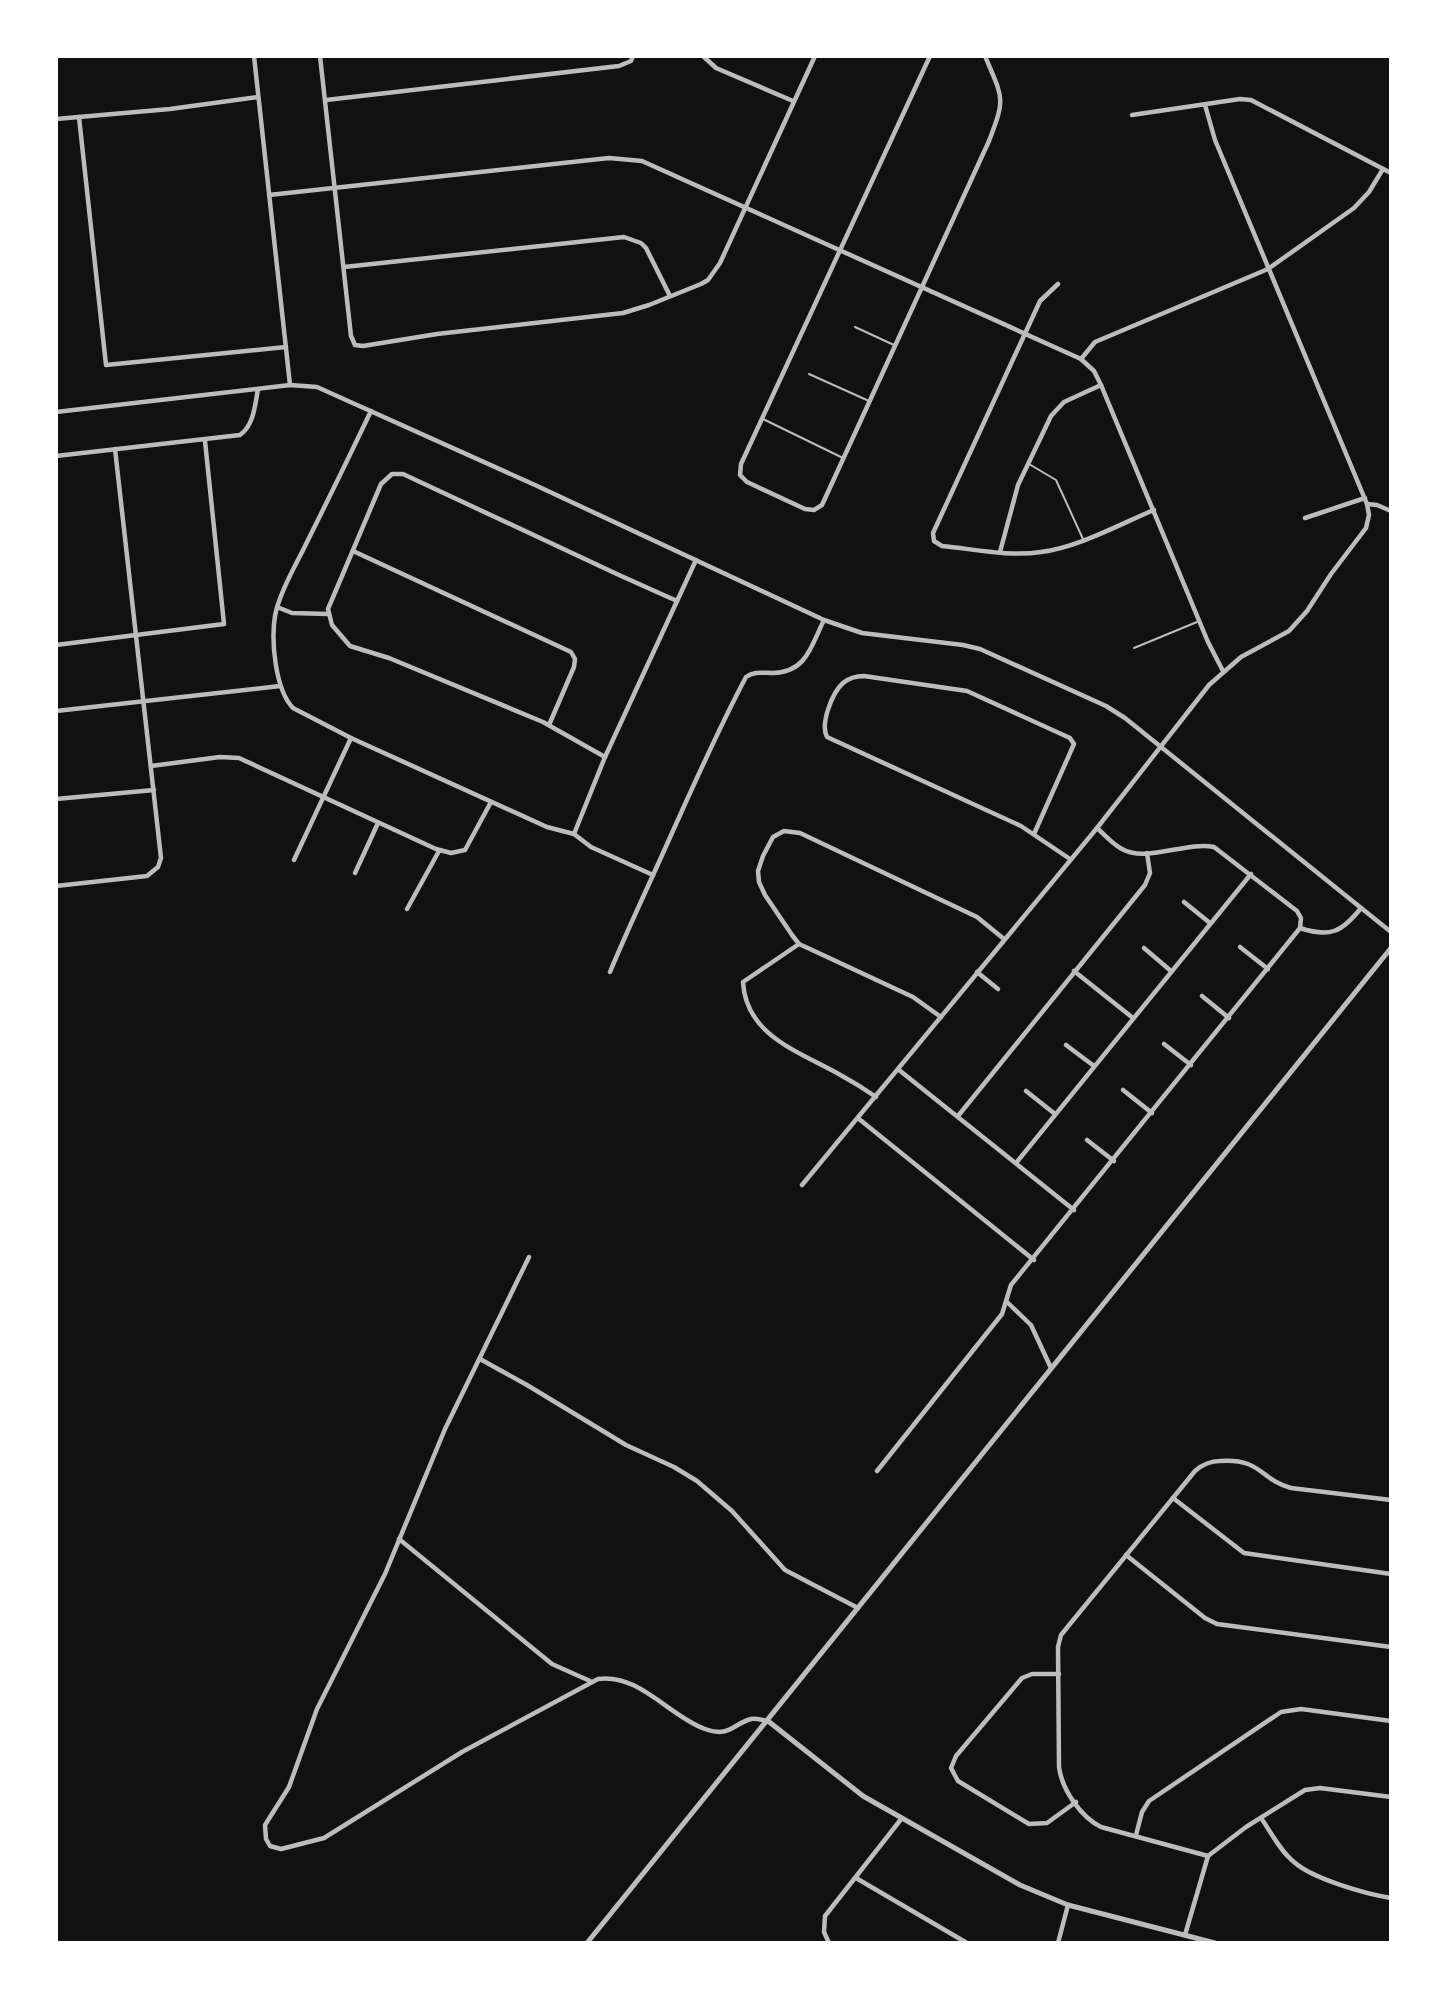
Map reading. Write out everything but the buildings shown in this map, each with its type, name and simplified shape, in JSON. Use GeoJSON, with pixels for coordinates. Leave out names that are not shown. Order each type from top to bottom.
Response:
{"type":"FeatureCollection","features":[{"type":"Feature","properties":{"kind":"street"},"geometry":{"type":"LineString","coordinates":[[254,56],[290,385]]}},
{"type":"Feature","properties":{"kind":"street"},"geometry":{"type":"LineString","coordinates":[[320,56],[351,336],[355,345],[363,346],[437,334],[623,313],[701,284],[715,272],[815,56]]}},
{"type":"Feature","properties":{"kind":"street"},"geometry":{"type":"LineString","coordinates":[[326,100],[619,66],[631,61],[633,56]]}},
{"type":"Feature","properties":{"kind":"street"},"geometry":{"type":"LineString","coordinates":[[703,56],[716,68],[793,101]]}},
{"type":"Feature","properties":{"kind":"street"},"geometry":{"type":"LineString","coordinates":[[930,56],[740,470],[742,479],[805,509],[814,510],[822,505],[1001,110],[1000,93],[985,56]]}},
{"type":"Feature","properties":{"kind":"street"},"geometry":{"type":"LineString","coordinates":[[56,120],[258,97]]}},
{"type":"Feature","properties":{"kind":"street"},"geometry":{"type":"LineString","coordinates":[[1132,115],[1240,99],[1251,100],[1391,173]]}},
{"type":"Feature","properties":{"kind":"street"},"geometry":{"type":"LineString","coordinates":[[802,1185],[900,1070],[1223,671],[1241,657],[1289,631],[1307,611],[1366,528],[1369,515],[1365,498],[1214,140],[1205,105]]}},
{"type":"Feature","properties":{"kind":"street"},"geometry":{"type":"LineString","coordinates":[[79,117],[106,365],[286,347]]}},
{"type":"Feature","properties":{"kind":"street"},"geometry":{"type":"LineString","coordinates":[[269,195],[628,158],[652,165],[1081,359],[1094,371],[1101,385],[1223,671]]}},
{"type":"Feature","properties":{"kind":"street"},"geometry":{"type":"LineString","coordinates":[[1081,359],[1095,342],[1268,269],[1354,208],[1369,192],[1383,169]]}},
{"type":"Feature","properties":{"kind":"street"},"geometry":{"type":"LineString","coordinates":[[344,267],[624,237],[641,243],[646,248],[670,296]]}},
{"type":"Feature","properties":{"kind":"street"},"geometry":{"type":"LineString","coordinates":[[1058,284],[1042,297],[933,537],[937,544],[942,546],[1000,552],[1040,552],[1083,540],[1154,510]]}},
{"type":"Feature","properties":{"kind":"street"},"geometry":{"type":"LineString","coordinates":[[56,412],[290,385],[317,387],[824,620],[862,633],[980,649],[1106,706],[1125,718],[1391,932]]}},
{"type":"Feature","properties":{"kind":"street"},"geometry":{"type":"LineString","coordinates":[[1000,552],[1015,495],[1056,409],[1064,402],[1101,385]]}},
{"type":"Feature","properties":{"kind":"street"},"geometry":{"type":"LineString","coordinates":[[56,456],[233,437],[244,433],[252,417],[258,389]]}},
{"type":"Feature","properties":{"kind":"street"},"geometry":{"type":"LineString","coordinates":[[371,411],[277,607],[275,628],[279,686],[293,708],[351,738],[491,803],[547,827],[573,834],[591,847],[653,875]]}},
{"type":"Feature","properties":{"kind":"street"},"geometry":{"type":"LineString","coordinates":[[56,645],[224,624],[205,440]]}},
{"type":"Feature","properties":{"kind":"street"},"geometry":{"type":"LineString","coordinates":[[56,886],[139,877],[154,872],[160,863],[161,851],[116,449]]}},
{"type":"Feature","properties":{"kind":"street"},"geometry":{"type":"LineString","coordinates":[[605,757],[549,725],[388,658],[350,646],[337,632],[328,614],[333,594],[383,480],[392,474],[403,474],[677,601]]}},
{"type":"Feature","properties":{"kind":"street"},"geometry":{"type":"LineString","coordinates":[[1305,517],[1365,498]]}},
{"type":"Feature","properties":{"kind":"street"},"geometry":{"type":"LineString","coordinates":[[1367,504],[1391,511]]}},
{"type":"Feature","properties":{"kind":"street"},"geometry":{"type":"LineString","coordinates":[[353,551],[571,652],[575,659],[574,667],[549,725]]}},
{"type":"Feature","properties":{"kind":"street"},"geometry":{"type":"LineString","coordinates":[[573,834],[695,560]]}},
{"type":"Feature","properties":{"kind":"street"},"geometry":{"type":"LineString","coordinates":[[277,607],[292,613],[328,614]]}},
{"type":"Feature","properties":{"kind":"street"},"geometry":{"type":"LineString","coordinates":[[610,972],[634,912],[746,677],[753,673],[784,672],[804,663],[824,620]]}},
{"type":"Feature","properties":{"kind":"street"},"geometry":{"type":"LineString","coordinates":[[1034,834],[1074,744],[1070,738],[967,691],[864,676],[852,678],[842,684],[827,716],[824,729],[827,737],[1021,826],[1070,859]]}},
{"type":"Feature","properties":{"kind":"street"},"geometry":{"type":"LineString","coordinates":[[56,711],[279,686]]}},
{"type":"Feature","properties":{"kind":"street"},"geometry":{"type":"LineString","coordinates":[[294,860],[351,738]]}},
{"type":"Feature","properties":{"kind":"street"},"geometry":{"type":"LineString","coordinates":[[151,766],[233,757],[439,850],[458,853],[465,850],[491,803]]}},
{"type":"Feature","properties":{"kind":"street"},"geometry":{"type":"LineString","coordinates":[[56,799],[154,790]]}},
{"type":"Feature","properties":{"kind":"street"},"geometry":{"type":"LineString","coordinates":[[355,873],[378,822]]}},
{"type":"Feature","properties":{"kind":"street"},"geometry":{"type":"LineString","coordinates":[[877,1471],[1002,1314],[1007,1293],[1012,1285],[1300,928],[1301,918],[1297,911],[1214,846],[1132,853],[1121,849],[1097,828]]}},
{"type":"Feature","properties":{"kind":"street"},"geometry":{"type":"LineString","coordinates":[[941,1017],[906,993],[799,944],[765,895],[759,876],[759,866],[770,841],[784,831],[800,833],[978,917],[1004,939]]}},
{"type":"Feature","properties":{"kind":"street"},"geometry":{"type":"LineString","coordinates":[[407,909],[439,850]]}},
{"type":"Feature","properties":{"kind":"street"},"geometry":{"type":"LineString","coordinates":[[958,1116],[1145,885],[1150,873],[1147,853]]}},
{"type":"Feature","properties":{"kind":"street"},"geometry":{"type":"LineString","coordinates":[[1016,1163],[1251,874]]}},
{"type":"Feature","properties":{"kind":"street"},"geometry":{"type":"LineString","coordinates":[[1184,902],[1210,923]]}},
{"type":"Feature","properties":{"kind":"street"},"geometry":{"type":"LineString","coordinates":[[1300,928],[1318,933],[1335,932],[1344,927],[1361,908]]}},
{"type":"Feature","properties":{"kind":"street"},"geometry":{"type":"LineString","coordinates":[[799,944],[743,982],[749,1007],[762,1029],[771,1037],[846,1077],[876,1097]]}},
{"type":"Feature","properties":{"kind":"street"},"geometry":{"type":"LineString","coordinates":[[1240,947],[1268,969]]}},
{"type":"Feature","properties":{"kind":"street"},"geometry":{"type":"LineString","coordinates":[[1144,948],[1171,971]]}},
{"type":"Feature","properties":{"kind":"street"},"geometry":{"type":"LineString","coordinates":[[587,1943],[1391,948]]}},
{"type":"Feature","properties":{"kind":"street"},"geometry":{"type":"LineString","coordinates":[[1074,971],[1133,1017]]}},
{"type":"Feature","properties":{"kind":"street"},"geometry":{"type":"LineString","coordinates":[[977,972],[998,989]]}},
{"type":"Feature","properties":{"kind":"street"},"geometry":{"type":"LineString","coordinates":[[1202,996],[1229,1018]]}},
{"type":"Feature","properties":{"kind":"street"},"geometry":{"type":"LineString","coordinates":[[1164,1044],[1191,1065]]}},
{"type":"Feature","properties":{"kind":"street"},"geometry":{"type":"LineString","coordinates":[[1066,1045],[1094,1066]]}},
{"type":"Feature","properties":{"kind":"street"},"geometry":{"type":"LineString","coordinates":[[900,1070],[1074,1210]]}},
{"type":"Feature","properties":{"kind":"street"},"geometry":{"type":"LineString","coordinates":[[1123,1090],[1152,1113]]}},
{"type":"Feature","properties":{"kind":"street"},"geometry":{"type":"LineString","coordinates":[[1027,1091],[1055,1114]]}},
{"type":"Feature","properties":{"kind":"street"},"geometry":{"type":"LineString","coordinates":[[859,1119],[1034,1260]]}},
{"type":"Feature","properties":{"kind":"street"},"geometry":{"type":"LineString","coordinates":[[1087,1140],[1114,1161]]}},
{"type":"Feature","properties":{"kind":"street"},"geometry":{"type":"LineString","coordinates":[[529,1257],[439,1441],[385,1574],[317,1709],[289,1787],[265,1825],[266,1839],[270,1846],[275,1849],[292,1848],[324,1838],[462,1752],[591,1682],[614,1679],[640,1688],[688,1720],[712,1731],[734,1729],[752,1719],[768,1721],[845,1783],[1020,1885],[1068,1905],[1215,1943]]}},
{"type":"Feature","properties":{"kind":"street"},"geometry":{"type":"LineString","coordinates":[[1007,1301],[1031,1325],[1051,1368]]}},
{"type":"Feature","properties":{"kind":"street"},"geometry":{"type":"LineString","coordinates":[[480,1359],[626,1445],[674,1466],[697,1481],[732,1511],[785,1570],[858,1608]]}},
{"type":"Feature","properties":{"kind":"street"},"geometry":{"type":"LineString","coordinates":[[1208,1856],[1097,1825],[1066,1789],[1060,1774],[1058,1647],[1061,1635],[1195,1471],[1208,1462],[1246,1462],[1291,1488],[1391,1500]]}},
{"type":"Feature","properties":{"kind":"street"},"geometry":{"type":"LineString","coordinates":[[1173,1498],[1244,1553],[1391,1574]]}},
{"type":"Feature","properties":{"kind":"street"},"geometry":{"type":"LineString","coordinates":[[399,1539],[552,1664],[591,1682]]}},
{"type":"Feature","properties":{"kind":"street"},"geometry":{"type":"LineString","coordinates":[[1126,1555],[1205,1618],[1217,1624],[1391,1647]]}},
{"type":"Feature","properties":{"kind":"street"},"geometry":{"type":"LineString","coordinates":[[1059,1674],[1032,1674],[1022,1678],[956,1756],[951,1768],[958,1782],[1033,1825],[1047,1823],[1076,1802]]}},
{"type":"Feature","properties":{"kind":"street"},"geometry":{"type":"LineString","coordinates":[[1136,1835],[1142,1812],[1149,1801],[1282,1712],[1301,1709],[1391,1721]]}},
{"type":"Feature","properties":{"kind":"street"},"geometry":{"type":"LineString","coordinates":[[1185,1935],[1208,1856],[1227,1839],[1300,1792],[1312,1788],[1391,1797]]}},
{"type":"Feature","properties":{"kind":"street"},"geometry":{"type":"LineString","coordinates":[[829,1943],[824,1932],[825,1916],[902,1817]]}},
{"type":"Feature","properties":{"kind":"street"},"geometry":{"type":"LineString","coordinates":[[1261,1818],[1288,1856],[1299,1866],[1368,1894],[1391,1898]]}},
{"type":"Feature","properties":{"kind":"street"},"geometry":{"type":"LineString","coordinates":[[856,1878],[967,1943]]}},
{"type":"Feature","properties":{"kind":"street"},"geometry":{"type":"LineString","coordinates":[[1058,1943],[1068,1905]]}},
{"type":"Feature","properties":{"kind":"lane"},"geometry":{"type":"LineString","coordinates":[[855,327],[895,345]]}},
{"type":"Feature","properties":{"kind":"lane"},"geometry":{"type":"LineString","coordinates":[[809,374],[870,401]]}},
{"type":"Feature","properties":{"kind":"lane"},"geometry":{"type":"LineString","coordinates":[[762,418],[844,458]]}},
{"type":"Feature","properties":{"kind":"lane"},"geometry":{"type":"LineString","coordinates":[[1028,464],[1050,475],[1060,485],[1083,540]]}},
{"type":"Feature","properties":{"kind":"lane"},"geometry":{"type":"LineString","coordinates":[[1134,648],[1200,621]]}}]}
